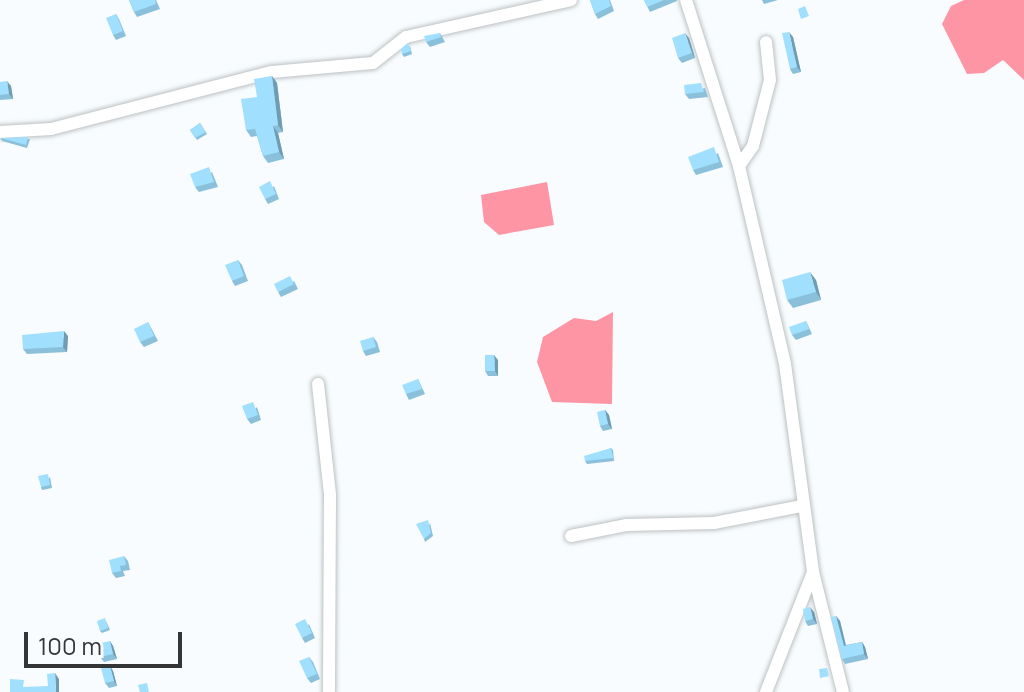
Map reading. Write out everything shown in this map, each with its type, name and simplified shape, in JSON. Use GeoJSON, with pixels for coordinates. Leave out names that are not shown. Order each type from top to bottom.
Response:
{"type":"FeatureCollection","features":[{"type":"Feature","properties":{"kind":"street"},"geometry":{"type":"LineString","coordinates":[[0,132],[51,129],[272,72],[373,63],[406,37],[571,0]]}},
{"type":"Feature","properties":{"kind":"street"},"geometry":{"type":"LineString","coordinates":[[686,0],[739,166],[785,364],[813,572],[843,692]]}},
{"type":"Feature","properties":{"kind":"street"},"geometry":{"type":"LineString","coordinates":[[739,166],[753,146],[770,80],[766,42]]}},
{"type":"Feature","properties":{"kind":"street"},"geometry":{"type":"LineString","coordinates":[[318,384],[330,495],[329,692]]}},
{"type":"Feature","properties":{"kind":"street"},"geometry":{"type":"LineString","coordinates":[[571,536],[626,525],[714,523],[802,506]]}},
{"type":"Feature","properties":{"kind":"street"},"geometry":{"type":"LineString","coordinates":[[766,692],[813,572]]}},
{"type":"Feature","properties":{"kind":"shaded area"},"geometry":{"type":"Polygon","coordinates":[[[964,0],[1024,0],[1024,80],[1003,60],[984,73],[967,74],[942,24],[951,6],[964,0]]]}},
{"type":"Feature","properties":{"kind":"shaded area"},"geometry":{"type":"Polygon","coordinates":[[[547,182],[554,225],[499,235],[484,222],[481,195],[547,182]]]}},
{"type":"Feature","properties":{"kind":"shaded area"},"geometry":{"type":"Polygon","coordinates":[[[613,312],[612,404],[552,402],[537,362],[543,337],[574,318],[596,321],[613,312]]]}},
{"type":"Feature","properties":{"kind":"building"},"geometry":{"type":"Polygon","coordinates":[[[129,0],[155,0],[156,4],[134,12],[129,0]]]}},
{"type":"Feature","properties":{"kind":"building"},"geometry":{"type":"Polygon","coordinates":[[[590,0],[609,0],[611,6],[595,14],[590,0]]]}},
{"type":"Feature","properties":{"kind":"building"},"geometry":{"type":"Polygon","coordinates":[[[644,0],[664,0],[647,7],[644,0]]]}},
{"type":"Feature","properties":{"kind":"building"},"geometry":{"type":"Polygon","coordinates":[[[805,6],[809,16],[801,19],[798,9],[805,6]]]}},
{"type":"Feature","properties":{"kind":"building"},"geometry":{"type":"Polygon","coordinates":[[[116,14],[123,31],[113,35],[106,18],[116,14]]]}},
{"type":"Feature","properties":{"kind":"building"},"geometry":{"type":"Polygon","coordinates":[[[789,32],[797,67],[790,69],[782,33],[789,32]]]}},
{"type":"Feature","properties":{"kind":"building"},"geometry":{"type":"Polygon","coordinates":[[[440,33],[441,37],[426,42],[424,36],[440,33]]]}},
{"type":"Feature","properties":{"kind":"building"},"geometry":{"type":"Polygon","coordinates":[[[685,33],[692,53],[678,58],[672,38],[685,33]]]}},
{"type":"Feature","properties":{"kind":"building"},"geometry":{"type":"Polygon","coordinates":[[[408,43],[411,51],[402,54],[401,49],[408,43]]]}},
{"type":"Feature","properties":{"kind":"building"},"geometry":{"type":"Polygon","coordinates":[[[272,76],[278,125],[273,126],[279,152],[263,156],[255,129],[246,130],[241,99],[257,97],[254,79],[272,76]]]}},
{"type":"Feature","properties":{"kind":"building"},"geometry":{"type":"Polygon","coordinates":[[[7,81],[9,94],[0,95],[0,82],[7,81]]]}},
{"type":"Feature","properties":{"kind":"building"},"geometry":{"type":"Polygon","coordinates":[[[701,83],[704,92],[685,94],[684,85],[701,83]]]}},
{"type":"Feature","properties":{"kind":"building"},"geometry":{"type":"Polygon","coordinates":[[[200,123],[206,132],[195,138],[190,130],[200,123]]]}},
{"type":"Feature","properties":{"kind":"building"},"geometry":{"type":"Polygon","coordinates":[[[28,137],[26,145],[1,138],[28,137]]]}},
{"type":"Feature","properties":{"kind":"building"},"geometry":{"type":"Polygon","coordinates":[[[714,147],[719,162],[693,170],[688,157],[714,147]]]}},
{"type":"Feature","properties":{"kind":"building"},"geometry":{"type":"Polygon","coordinates":[[[209,167],[214,182],[195,187],[190,174],[209,167]]]}},
{"type":"Feature","properties":{"kind":"building"},"geometry":{"type":"Polygon","coordinates":[[[270,181],[276,194],[265,199],[259,187],[270,181]]]}},
{"type":"Feature","properties":{"kind":"building"},"geometry":{"type":"Polygon","coordinates":[[[238,260],[244,276],[232,281],[225,265],[238,260]]]}},
{"type":"Feature","properties":{"kind":"building"},"geometry":{"type":"Polygon","coordinates":[[[810,272],[816,292],[787,300],[782,280],[810,272]]]}},
{"type":"Feature","properties":{"kind":"building"},"geometry":{"type":"Polygon","coordinates":[[[290,276],[294,284],[278,292],[274,284],[290,276]]]}},
{"type":"Feature","properties":{"kind":"building"},"geometry":{"type":"Polygon","coordinates":[[[806,321],[809,329],[792,335],[789,327],[806,321]]]}},
{"type":"Feature","properties":{"kind":"building"},"geometry":{"type":"Polygon","coordinates":[[[148,322],[154,336],[140,342],[134,329],[148,322]]]}},
{"type":"Feature","properties":{"kind":"building"},"geometry":{"type":"Polygon","coordinates":[[[64,331],[63,347],[23,349],[22,335],[64,331]]]}},
{"type":"Feature","properties":{"kind":"building"},"geometry":{"type":"Polygon","coordinates":[[[373,337],[376,347],[363,351],[360,341],[373,337]]]}},
{"type":"Feature","properties":{"kind":"building"},"geometry":{"type":"Polygon","coordinates":[[[485,355],[494,355],[495,371],[485,371],[485,355]]]}},
{"type":"Feature","properties":{"kind":"building"},"geometry":{"type":"Polygon","coordinates":[[[418,379],[422,389],[406,394],[402,385],[418,379]]]}},
{"type":"Feature","properties":{"kind":"building"},"geometry":{"type":"Polygon","coordinates":[[[253,402],[258,415],[247,419],[242,406],[253,402]]]}},
{"type":"Feature","properties":{"kind":"building"},"geometry":{"type":"Polygon","coordinates":[[[605,410],[608,424],[600,426],[597,412],[605,410]]]}},
{"type":"Feature","properties":{"kind":"building"},"geometry":{"type":"Polygon","coordinates":[[[611,448],[613,458],[585,461],[584,456],[611,448]]]}},
{"type":"Feature","properties":{"kind":"building"},"geometry":{"type":"Polygon","coordinates":[[[48,474],[50,485],[41,487],[38,476],[48,474]]]}},
{"type":"Feature","properties":{"kind":"building"},"geometry":{"type":"Polygon","coordinates":[[[428,520],[431,533],[424,539],[416,524],[428,520]]]}},
{"type":"Feature","properties":{"kind":"building"},"geometry":{"type":"Polygon","coordinates":[[[124,556],[126,565],[120,566],[121,571],[112,573],[109,560],[124,556]]]}},
{"type":"Feature","properties":{"kind":"building"},"geometry":{"type":"Polygon","coordinates":[[[810,607],[813,619],[805,621],[803,609],[810,607]]]}},
{"type":"Feature","properties":{"kind":"building"},"geometry":{"type":"Polygon","coordinates":[[[836,616],[844,646],[862,642],[864,654],[842,659],[831,617],[836,616]]]}},
{"type":"Feature","properties":{"kind":"building"},"geometry":{"type":"Polygon","coordinates":[[[105,618],[108,628],[100,631],[97,621],[105,618]]]}},
{"type":"Feature","properties":{"kind":"building"},"geometry":{"type":"Polygon","coordinates":[[[305,619],[312,633],[302,638],[295,624],[305,619]]]}},
{"type":"Feature","properties":{"kind":"building"},"geometry":{"type":"Polygon","coordinates":[[[110,641],[113,654],[100,657],[97,644],[110,641]]]}},
{"type":"Feature","properties":{"kind":"building"},"geometry":{"type":"Polygon","coordinates":[[[309,657],[317,674],[307,678],[299,661],[309,657]]]}},
{"type":"Feature","properties":{"kind":"building"},"geometry":{"type":"Polygon","coordinates":[[[110,666],[114,681],[105,683],[101,668],[110,666]]]}},
{"type":"Feature","properties":{"kind":"building"},"geometry":{"type":"Polygon","coordinates":[[[827,668],[829,676],[820,678],[819,669],[827,668]]]}},
{"type":"Feature","properties":{"kind":"building"},"geometry":{"type":"Polygon","coordinates":[[[55,673],[56,692],[10,692],[10,679],[24,680],[23,687],[48,686],[47,674],[55,673]]]}},
{"type":"Feature","properties":{"kind":"building"},"geometry":{"type":"Polygon","coordinates":[[[147,683],[149,692],[140,692],[138,685],[147,683]]]}}]}
